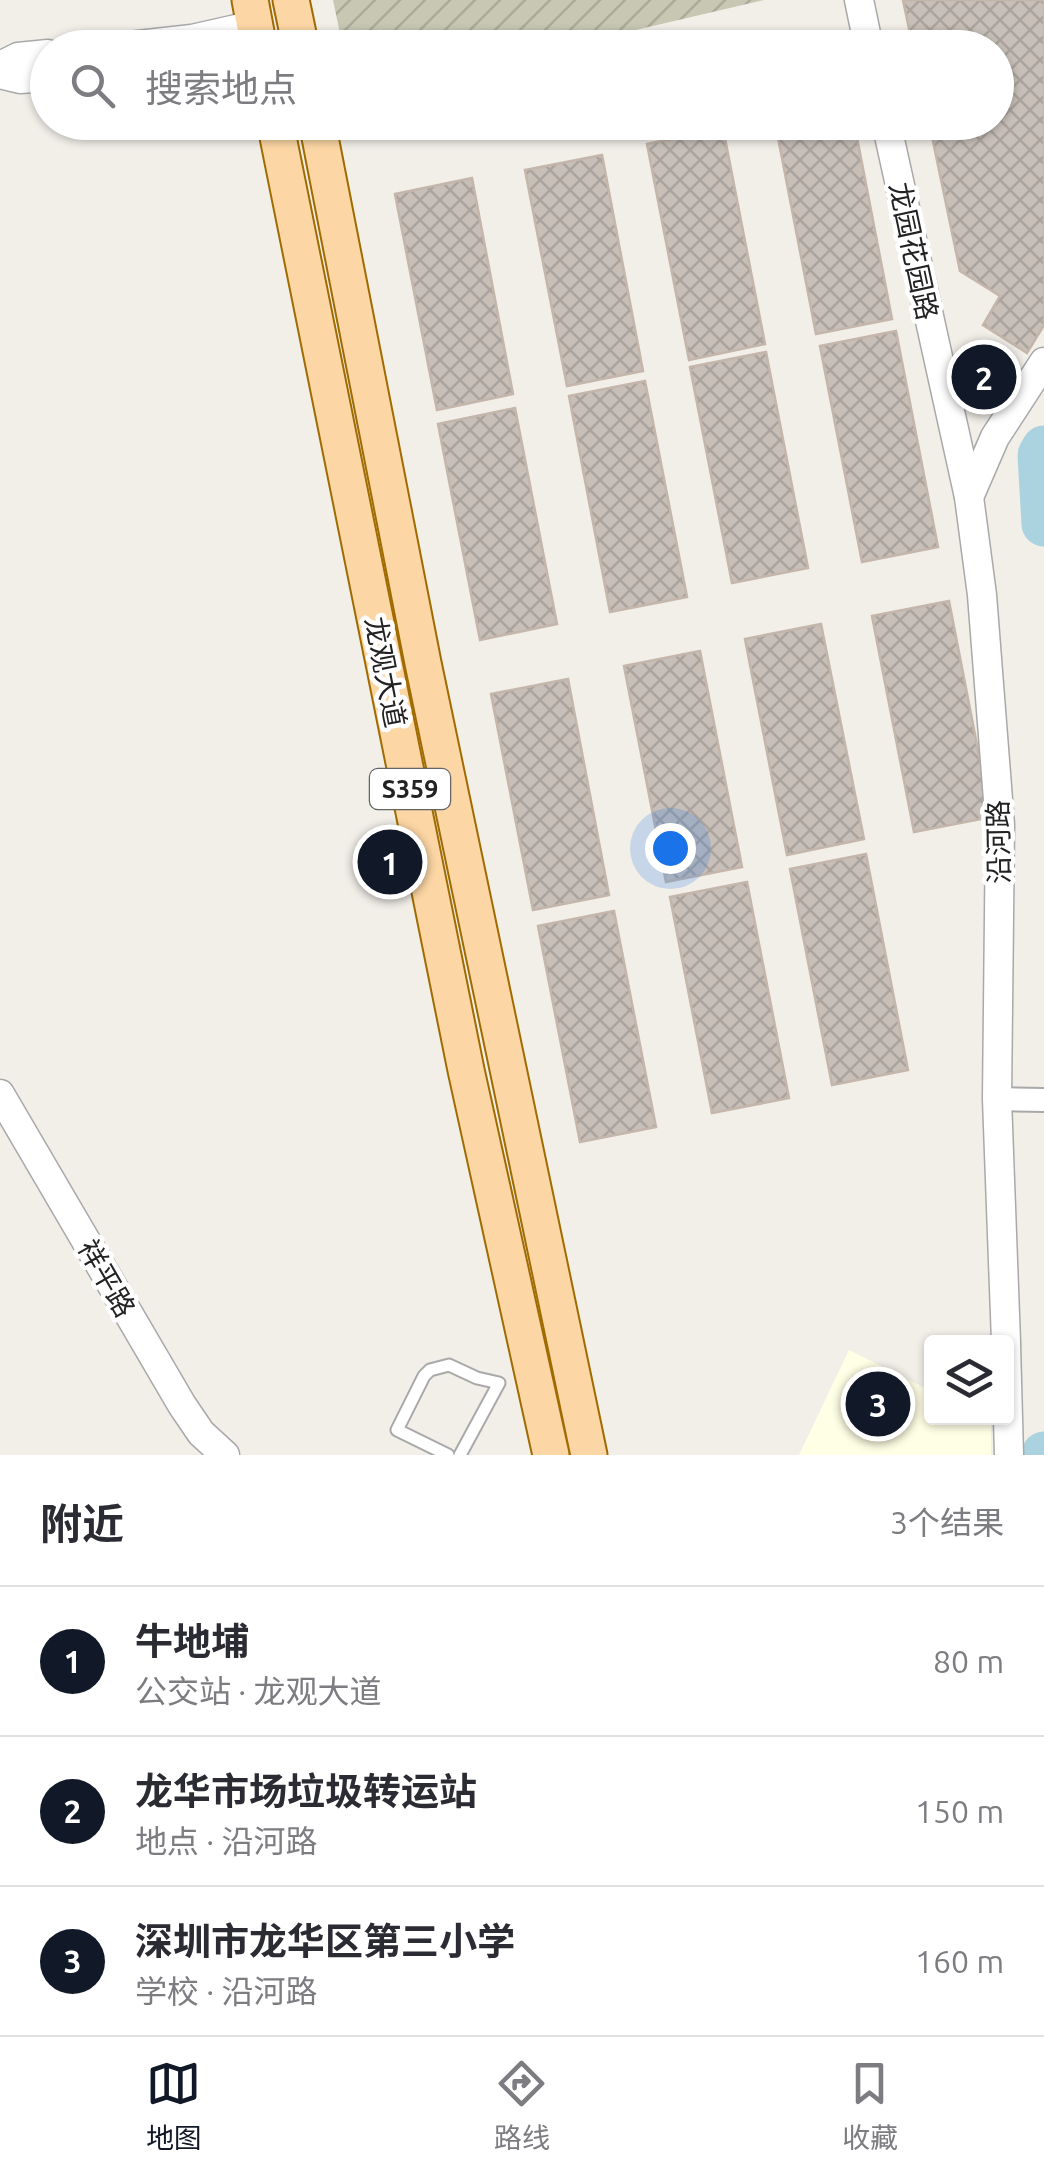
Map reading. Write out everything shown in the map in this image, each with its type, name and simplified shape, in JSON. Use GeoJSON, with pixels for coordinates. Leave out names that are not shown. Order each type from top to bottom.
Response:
{"type":"FeatureCollection","features":[{"type":"Feature","properties":{"kind":"main road"},"geometry":{"type":"LineString","coordinates":[[291,0],[297,30]]}},
{"type":"Feature","properties":{"kind":"main road","name":"龙观大道"},"geometry":{"type":"LineString","coordinates":[[280,140],[462,1050],[516,1380],[551,1455]]}},
{"type":"Feature","properties":{"kind":"main road","name":"龙观大道"},"geometry":{"type":"LineString","coordinates":[[321,140],[471,898],[589,1455]]}},
{"type":"Feature","properties":{"kind":"street"},"geometry":{"type":"LineString","coordinates":[[859,0],[865,30]]}},
{"type":"Feature","properties":{"kind":"street"},"geometry":{"type":"LineString","coordinates":[[229,30],[254,24]]}},
{"type":"Feature","properties":{"kind":"street"},"geometry":{"type":"LineString","coordinates":[[0,66],[30,56]]}},
{"type":"Feature","properties":{"kind":"street"},"geometry":{"type":"LineString","coordinates":[[0,74],[30,78]]}},
{"type":"Feature","properties":{"kind":"street","name":"龙园花园路"},"geometry":{"type":"LineString","coordinates":[[890,140],[969,497]]}},
{"type":"Feature","properties":{"kind":"street"},"geometry":{"type":"LineString","coordinates":[[969,497],[995,437],[1044,362]]}},
{"type":"Feature","properties":{"kind":"street","name":"沿河路"},"geometry":{"type":"LineString","coordinates":[[969,497],[982,595],[1000,825],[1009,1099],[1006,1335]]}},
{"type":"Feature","properties":{"kind":"street","name":"祥平路"},"geometry":{"type":"LineString","coordinates":[[0,1094],[182,1405],[201,1432],[225,1455]]}},
{"type":"Feature","properties":{"kind":"street"},"geometry":{"type":"LineString","coordinates":[[1009,1099],[1044,1100]]}},
{"type":"Feature","properties":{"kind":"street","name":"沿河路"},"geometry":{"type":"LineString","coordinates":[[1008,1425],[1009,1455]]}},
{"type":"Feature","properties":{"kind":"lane"},"geometry":{"type":"LineString","coordinates":[[448,1455],[397,1430],[424,1376],[438,1366],[449,1365],[477,1378],[516,1380]]}},
{"type":"Feature","properties":{"kind":"lane"},"geometry":{"type":"LineString","coordinates":[[460,1455],[516,1380]]}},
{"type":"Feature","properties":{"kind":"shaded area"},"geometry":{"type":"Polygon","coordinates":[[[333,0],[764,0],[636,30],[339,30],[333,0]]]}},
{"type":"Feature","properties":{"kind":"shaded area"},"geometry":{"type":"Polygon","coordinates":[[[849,1350],[924,1388],[924,1425],[991,1425],[991,1455],[799,1455],[849,1350]]]}},
{"type":"Feature","properties":{"kind":"building"},"geometry":{"type":"Polygon","coordinates":[[[903,0],[1044,0],[1044,325],[1027,353],[983,325],[1000,296],[960,271],[933,140],[1014,140],[1014,30],[909,30],[903,0]]]}},
{"type":"Feature","properties":{"kind":"building"},"geometry":{"type":"Polygon","coordinates":[[[666,140],[725,140],[765,344],[689,360],[647,144],[666,140]]]}},
{"type":"Feature","properties":{"kind":"building"},"geometry":{"type":"Polygon","coordinates":[[[778,140],[857,140],[892,319],[816,334],[778,140]]]}},
{"type":"Feature","properties":{"kind":"building"},"geometry":{"type":"Polygon","coordinates":[[[602,155],[643,371],[567,386],[525,170],[602,155]]]}},
{"type":"Feature","properties":{"kind":"building"},"geometry":{"type":"Polygon","coordinates":[[[472,178],[513,394],[437,410],[395,194],[472,178]]]}},
{"type":"Feature","properties":{"kind":"building"},"geometry":{"type":"Polygon","coordinates":[[[896,331],[938,547],[862,562],[820,346],[896,331]]]}},
{"type":"Feature","properties":{"kind":"building"},"geometry":{"type":"Polygon","coordinates":[[[996,343],[1009,403],[972,411],[959,351],[996,343]]]}},
{"type":"Feature","properties":{"kind":"building"},"geometry":{"type":"Polygon","coordinates":[[[766,352],[808,568],[732,583],[690,367],[766,352]]]}},
{"type":"Feature","properties":{"kind":"building"},"geometry":{"type":"Polygon","coordinates":[[[645,381],[687,597],[610,612],[569,396],[645,381]]]}},
{"type":"Feature","properties":{"kind":"building"},"geometry":{"type":"Polygon","coordinates":[[[515,408],[557,624],[480,640],[438,424],[515,408]]]}},
{"type":"Feature","properties":{"kind":"building"},"geometry":{"type":"Polygon","coordinates":[[[949,601],[991,817],[914,832],[872,616],[949,601]]]}},
{"type":"Feature","properties":{"kind":"building"},"geometry":{"type":"Polygon","coordinates":[[[821,624],[864,839],[787,855],[745,639],[821,624]]]}},
{"type":"Feature","properties":{"kind":"building"},"geometry":{"type":"Polygon","coordinates":[[[700,651],[742,867],[666,882],[624,666],[700,651]]]}},
{"type":"Feature","properties":{"kind":"building"},"geometry":{"type":"Polygon","coordinates":[[[568,679],[609,895],[533,910],[491,694],[568,679]]]}},
{"type":"Feature","properties":{"kind":"building"},"geometry":{"type":"Polygon","coordinates":[[[866,854],[908,1070],[832,1085],[790,869],[866,854]]]}},
{"type":"Feature","properties":{"kind":"building"},"geometry":{"type":"Polygon","coordinates":[[[747,882],[789,1098],[712,1113],[670,897],[747,882]]]}},
{"type":"Feature","properties":{"kind":"building"},"geometry":{"type":"Polygon","coordinates":[[[614,911],[656,1127],[580,1142],[538,926],[614,911]]]}},
{"type":"Feature","properties":{"kind":"waterway"},"geometry":{"type":"LineString","coordinates":[[1044,448],[1040,455],[1044,524]]}},
{"type":"Feature","properties":{"kind":"place","name":"龙华市场垃圾转运站"},"geometry":{"type":"Point","coordinates":[984,377]}},
{"type":"Feature","properties":{"kind":"place","name":"牛地埔"},"geometry":{"type":"Point","coordinates":[390,862]}},
{"type":"Feature","properties":{"kind":"place","name":"深圳市龙华区第三小学"},"geometry":{"type":"Point","coordinates":[878,1404]}}]}
